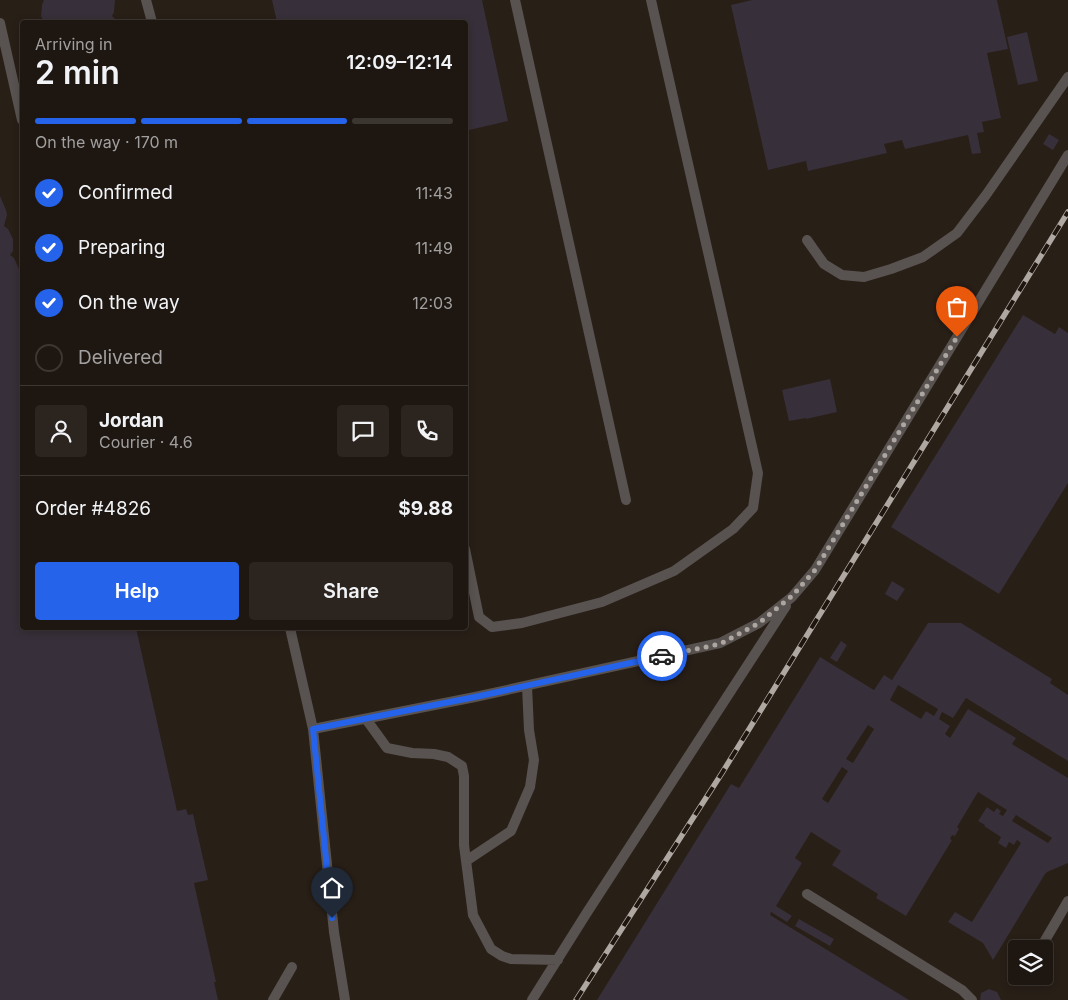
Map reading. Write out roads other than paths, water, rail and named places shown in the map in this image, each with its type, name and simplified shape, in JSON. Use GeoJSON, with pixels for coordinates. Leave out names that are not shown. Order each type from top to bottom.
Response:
{"type":"FeatureCollection","features":[{"type":"Feature","properties":{"kind":"lane"},"geometry":{"type":"LineString","coordinates":[[146,0],[151,20]]}},
{"type":"Feature","properties":{"kind":"lane"},"geometry":{"type":"LineString","coordinates":[[515,0],[626,500]]}},
{"type":"Feature","properties":{"kind":"lane"},"geometry":{"type":"LineString","coordinates":[[468,564],[479,617],[492,627],[522,623],[602,602],[674,570],[733,529],[753,508],[758,473],[651,0]]}},
{"type":"Feature","properties":{"kind":"lane"},"geometry":{"type":"LineString","coordinates":[[0,23],[20,111]]}},
{"type":"Feature","properties":{"kind":"lane"},"geometry":{"type":"LineString","coordinates":[[807,240],[824,264],[842,275],[864,278],[923,256],[957,233],[986,195],[1068,77]]}},
{"type":"Feature","properties":{"kind":"lane"},"geometry":{"type":"LineString","coordinates":[[532,1000],[792,596],[815,570],[1068,154]]}},
{"type":"Feature","properties":{"kind":"lane"},"geometry":{"type":"LineString","coordinates":[[313,729],[475,697],[720,644],[759,623],[792,596]]}},
{"type":"Feature","properties":{"kind":"lane"},"geometry":{"type":"LineString","coordinates":[[290,630],[313,729],[334,932],[345,1000]]}},
{"type":"Feature","properties":{"kind":"lane"},"geometry":{"type":"LineString","coordinates":[[466,861],[511,831],[530,787],[534,760],[527,686]]}},
{"type":"Feature","properties":{"kind":"lane"},"geometry":{"type":"LineString","coordinates":[[366,719],[387,748],[448,757],[462,766],[464,776],[464,845],[473,915],[491,949],[502,956],[511,959],[558,960]]}},
{"type":"Feature","properties":{"kind":"lane"},"geometry":{"type":"LineString","coordinates":[[807,894],[962,990],[972,1000]]}},
{"type":"Feature","properties":{"kind":"lane"},"geometry":{"type":"LineString","coordinates":[[1045,940],[1068,901]]}},
{"type":"Feature","properties":{"kind":"lane"},"geometry":{"type":"LineString","coordinates":[[273,1000],[292,967]]}},
{"type":"Feature","properties":{"kind":"railway"},"geometry":{"type":"LineString","coordinates":[[576,1000],[722,773],[1068,212]]}}]}
